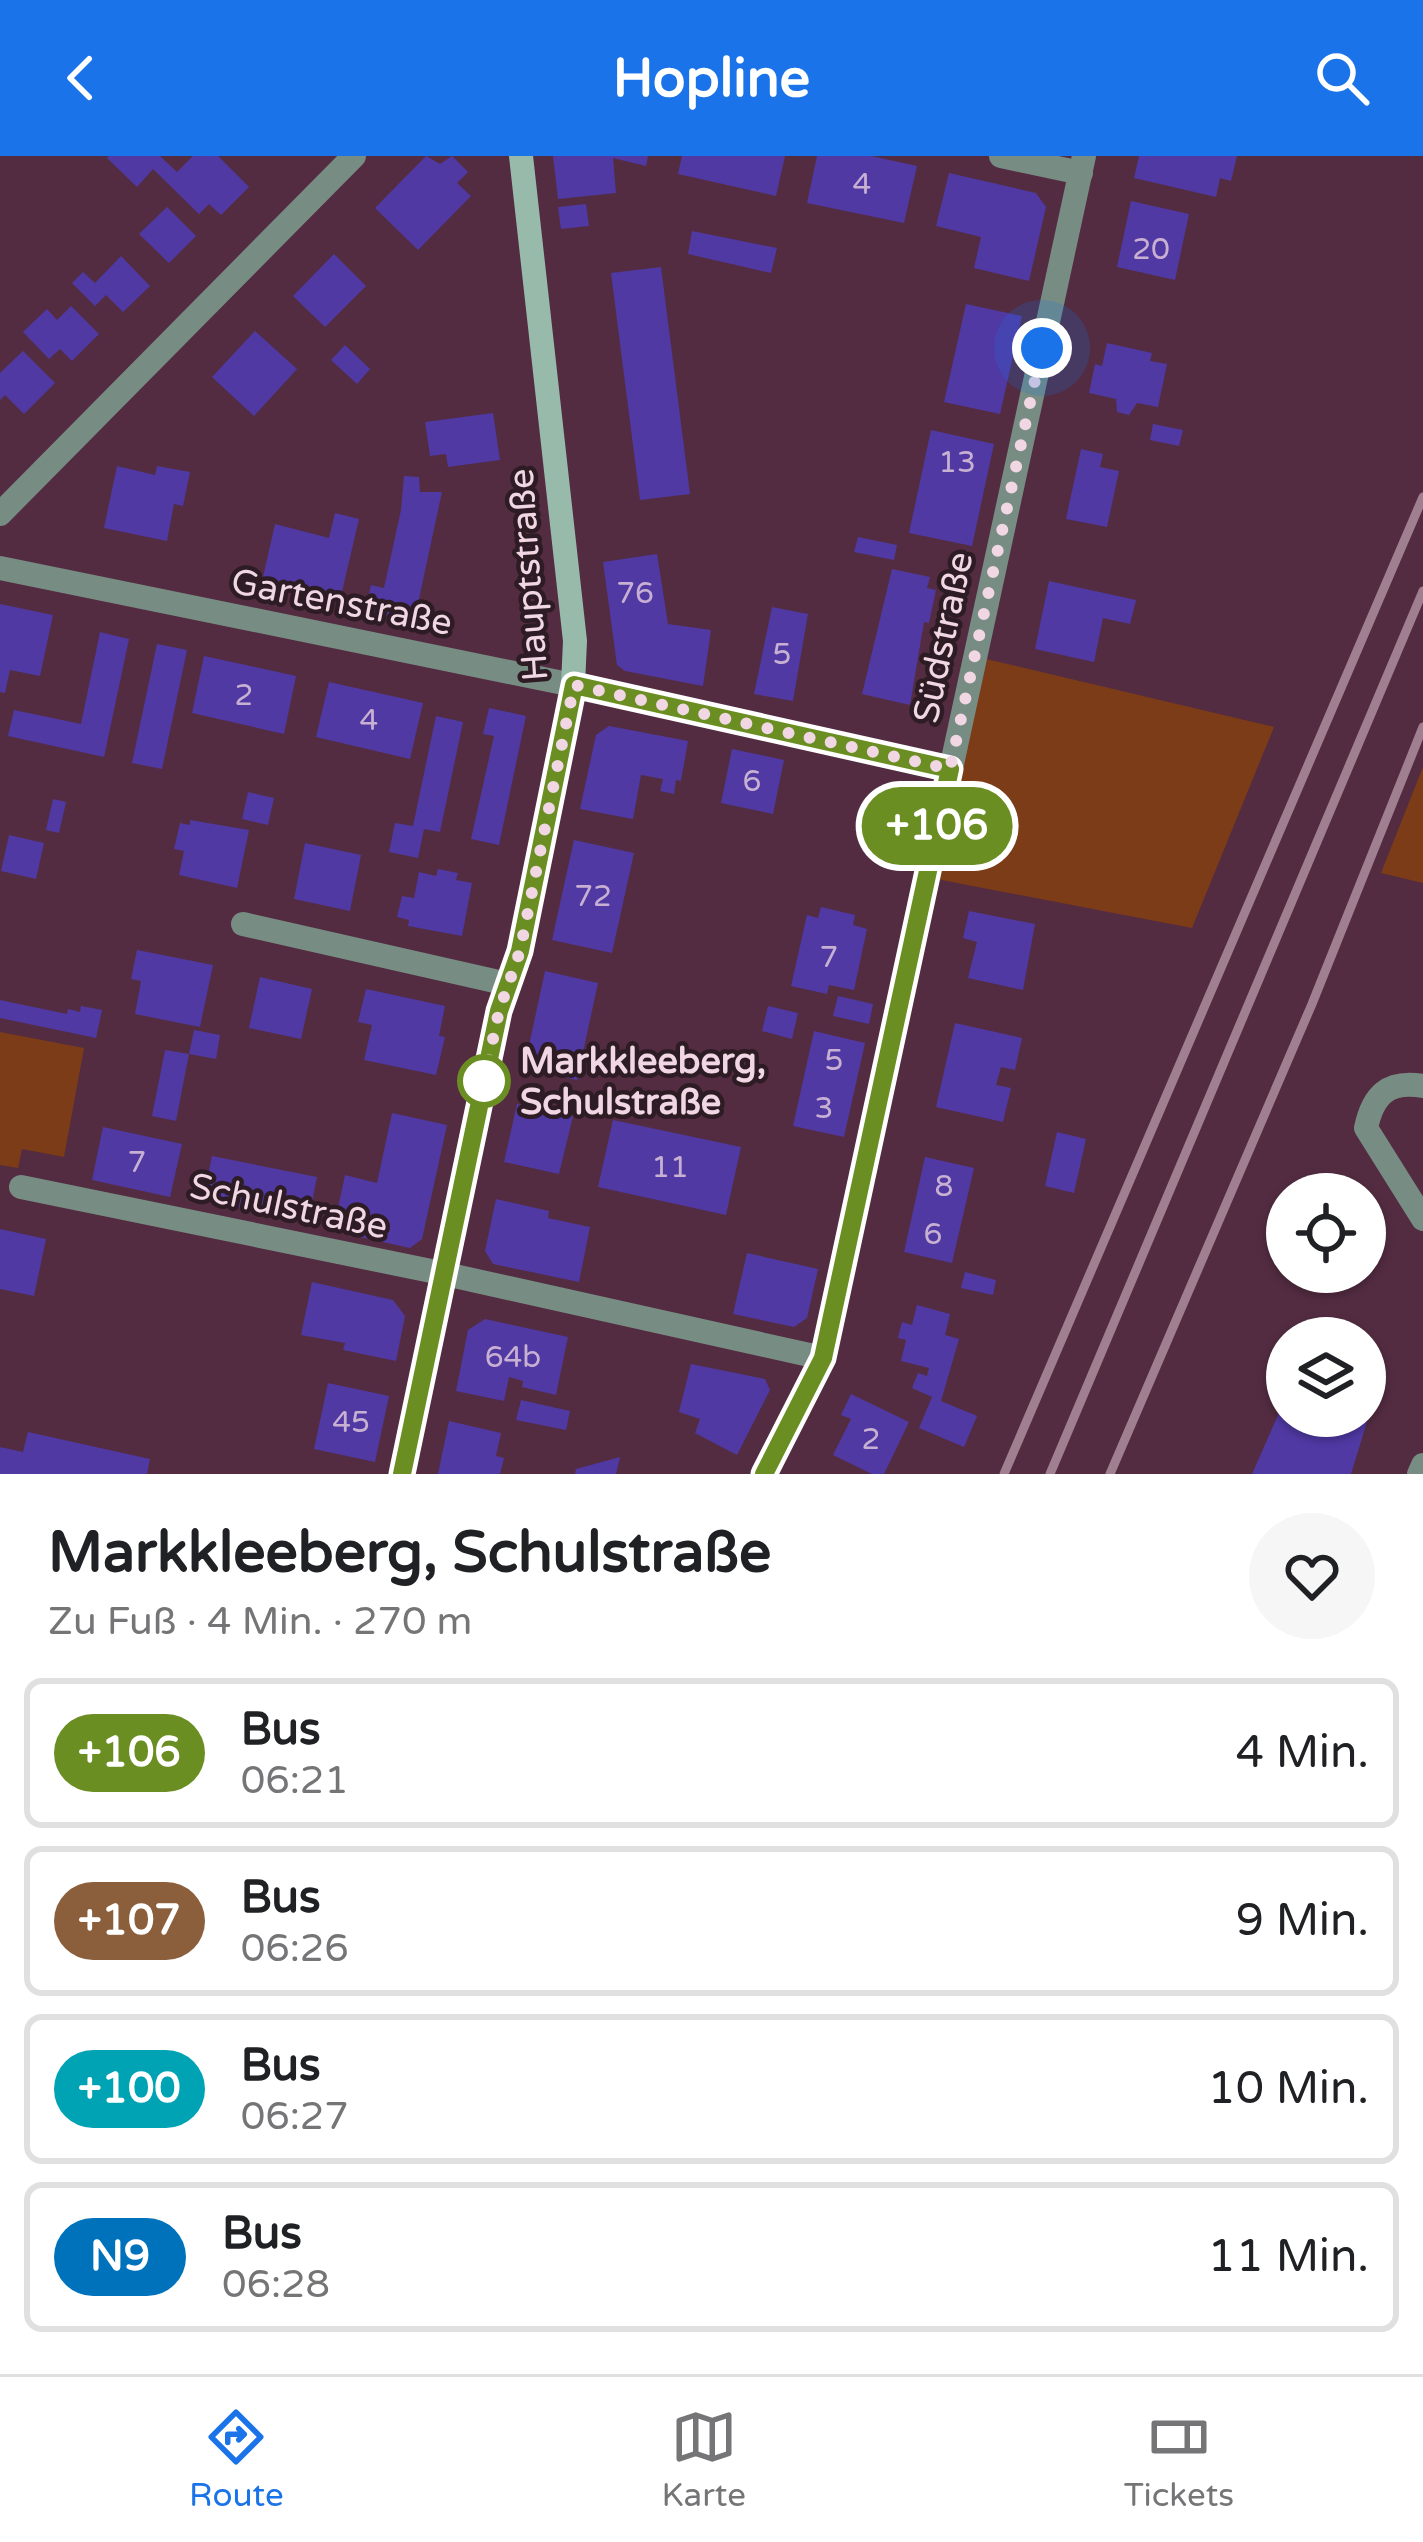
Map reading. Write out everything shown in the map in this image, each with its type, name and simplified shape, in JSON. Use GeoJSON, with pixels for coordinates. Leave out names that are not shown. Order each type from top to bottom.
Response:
{"type":"FeatureCollection","features":[{"type":"Feature","properties":{"kind":"main road","name":"Hauptstraße"},"geometry":{"type":"LineString","coordinates":[[401,1474],[441,1274],[508,983],[520,951],[574,685],[574,641],[521,156]]}},
{"type":"Feature","properties":{"kind":"street"},"geometry":{"type":"LineString","coordinates":[[0,514],[354,156]]}},
{"type":"Feature","properties":{"kind":"street"},"geometry":{"type":"LineString","coordinates":[[1001,156],[1083,164]]}},
{"type":"Feature","properties":{"kind":"street","name":"Südstraße"},"geometry":{"type":"LineString","coordinates":[[764,1474],[823,1358],[1083,164]]}},
{"type":"Feature","properties":{"kind":"street","name":"Gartenstraße"},"geometry":{"type":"LineString","coordinates":[[0,568],[574,685],[950,769]]}},
{"type":"Feature","properties":{"kind":"street"},"geometry":{"type":"LineString","coordinates":[[243,924],[508,983]]}},
{"type":"Feature","properties":{"kind":"street"},"geometry":{"type":"LineString","coordinates":[[1423,1086],[1405,1083],[1385,1089],[1371,1103],[1366,1128],[1423,1219]]}},
{"type":"Feature","properties":{"kind":"street","name":"Schulstraße"},"geometry":{"type":"LineString","coordinates":[[21,1187],[823,1358]]}},
{"type":"Feature","properties":{"kind":"street"},"geometry":{"type":"LineString","coordinates":[[1419,1474],[1423,1465]]}},
{"type":"Feature","properties":{"kind":"shaded area"},"geometry":{"type":"Polygon","coordinates":[[[974,656],[1274,727],[1192,928],[926,877],[974,656]]]}},
{"type":"Feature","properties":{"kind":"shaded area"},"geometry":{"type":"Polygon","coordinates":[[[1423,767],[1423,883],[1381,873],[1423,767]]]}},
{"type":"Feature","properties":{"kind":"shaded area"},"geometry":{"type":"Polygon","coordinates":[[[0,1032],[84,1048],[64,1157],[22,1149],[18,1168],[0,1165],[0,1032]]]}},
{"type":"Feature","properties":{"kind":"building"},"geometry":{"type":"Polygon","coordinates":[[[109,156],[160,156],[177,172],[193,156],[218,156],[249,187],[221,215],[209,204],[199,214],[153,169],[137,187],[109,156]]]}},
{"type":"Feature","properties":{"kind":"building"},"geometry":{"type":"Polygon","coordinates":[[[426,156],[440,164],[452,156],[468,172],[457,183],[471,196],[418,250],[375,208],[426,156]]]}},
{"type":"Feature","properties":{"kind":"building"},"geometry":{"type":"Polygon","coordinates":[[[553,156],[648,156],[646,166],[613,158],[616,193],[558,199],[553,156]]]}},
{"type":"Feature","properties":{"kind":"building"},"geometry":{"type":"Polygon","coordinates":[[[682,156],[785,156],[776,196],[678,174],[682,156]]]}},
{"type":"Feature","properties":{"kind":"building"},"geometry":{"type":"Polygon","coordinates":[[[817,156],[871,156],[917,166],[904,223],[807,203],[817,156]]]}},
{"type":"Feature","properties":{"kind":"building"},"geometry":{"type":"Polygon","coordinates":[[[1139,156],[1237,156],[1231,181],[1220,178],[1216,197],[1134,178],[1139,156]]]}},
{"type":"Feature","properties":{"kind":"building"},"geometry":{"type":"Polygon","coordinates":[[[949,173],[1036,193],[1046,207],[1029,281],[974,268],[981,237],[936,226],[949,173]]]}},
{"type":"Feature","properties":{"kind":"building"},"geometry":{"type":"Polygon","coordinates":[[[1131,201],[1189,214],[1175,280],[1117,267],[1131,201]]]}},
{"type":"Feature","properties":{"kind":"building"},"geometry":{"type":"Polygon","coordinates":[[[586,204],[589,226],[561,229],[558,207],[586,204]]]}},
{"type":"Feature","properties":{"kind":"building"},"geometry":{"type":"Polygon","coordinates":[[[167,207],[196,236],[169,263],[139,234],[167,207]]]}},
{"type":"Feature","properties":{"kind":"building"},"geometry":{"type":"Polygon","coordinates":[[[692,231],[777,248],[771,273],[688,254],[692,231]]]}},
{"type":"Feature","properties":{"kind":"building"},"geometry":{"type":"Polygon","coordinates":[[[334,254],[366,286],[325,327],[293,296],[334,254]]]}},
{"type":"Feature","properties":{"kind":"building"},"geometry":{"type":"Polygon","coordinates":[[[121,256],[150,286],[123,312],[106,295],[95,306],[72,283],[83,272],[95,283],[121,256]]]}},
{"type":"Feature","properties":{"kind":"building"},"geometry":{"type":"Polygon","coordinates":[[[661,267],[690,494],[640,500],[611,273],[661,267]]]}},
{"type":"Feature","properties":{"kind":"building"},"geometry":{"type":"Polygon","coordinates":[[[966,304],[1022,316],[1000,414],[944,402],[966,304]]]}},
{"type":"Feature","properties":{"kind":"building"},"geometry":{"type":"Polygon","coordinates":[[[71,306],[99,334],[72,361],[60,349],[49,359],[23,332],[47,309],[57,320],[71,306]]]}},
{"type":"Feature","properties":{"kind":"building"},"geometry":{"type":"Polygon","coordinates":[[[255,331],[297,369],[254,416],[212,377],[255,331]]]}},
{"type":"Feature","properties":{"kind":"building"},"geometry":{"type":"Polygon","coordinates":[[[1107,343],[1152,353],[1150,361],[1167,364],[1158,407],[1137,403],[1129,415],[1117,412],[1116,399],[1089,393],[1095,364],[1102,366],[1107,343]]]}},
{"type":"Feature","properties":{"kind":"building"},"geometry":{"type":"Polygon","coordinates":[[[345,345],[370,369],[357,384],[331,360],[345,345]]]}},
{"type":"Feature","properties":{"kind":"building"},"geometry":{"type":"Polygon","coordinates":[[[23,351],[55,383],[24,414],[5,395],[0,400],[0,373],[23,351]]]}},
{"type":"Feature","properties":{"kind":"building"},"geometry":{"type":"Polygon","coordinates":[[[493,413],[500,460],[448,467],[446,454],[430,456],[425,422],[493,413]]]}},
{"type":"Feature","properties":{"kind":"building"},"geometry":{"type":"Polygon","coordinates":[[[1153,424],[1183,430],[1179,446],[1150,440],[1153,424]]]}},
{"type":"Feature","properties":{"kind":"building"},"geometry":{"type":"Polygon","coordinates":[[[931,430],[994,444],[972,546],[909,533],[931,430]]]}},
{"type":"Feature","properties":{"kind":"building"},"geometry":{"type":"Polygon","coordinates":[[[1081,449],[1103,454],[1100,467],[1119,471],[1107,527],[1066,519],[1081,449]]]}},
{"type":"Feature","properties":{"kind":"building"},"geometry":{"type":"Polygon","coordinates":[[[117,466],[155,475],[157,466],[190,472],[183,506],[174,504],[167,541],[104,528],[117,466]]]}},
{"type":"Feature","properties":{"kind":"building"},"geometry":{"type":"Polygon","coordinates":[[[404,476],[419,477],[420,492],[442,492],[414,622],[365,612],[371,585],[384,588],[404,476]]]}},
{"type":"Feature","properties":{"kind":"building"},"geometry":{"type":"Polygon","coordinates":[[[335,513],[359,519],[341,596],[263,577],[275,524],[329,538],[335,513]]]}},
{"type":"Feature","properties":{"kind":"building"},"geometry":{"type":"Polygon","coordinates":[[[858,537],[897,545],[894,560],[854,552],[858,537]]]}},
{"type":"Feature","properties":{"kind":"building"},"geometry":{"type":"Polygon","coordinates":[[[657,554],[668,624],[711,630],[703,686],[625,671],[617,665],[603,562],[657,554]]]}},
{"type":"Feature","properties":{"kind":"building"},"geometry":{"type":"Polygon","coordinates":[[[892,569],[930,577],[927,588],[936,590],[929,623],[924,622],[910,705],[862,694],[892,569]]]}},
{"type":"Feature","properties":{"kind":"building"},"geometry":{"type":"Polygon","coordinates":[[[1049,581],[1136,600],[1130,624],[1103,618],[1094,662],[1035,649],[1049,581]]]}},
{"type":"Feature","properties":{"kind":"building"},"geometry":{"type":"Polygon","coordinates":[[[0,604],[53,615],[40,676],[10,670],[5,693],[0,692],[0,604]]]}},
{"type":"Feature","properties":{"kind":"building"},"geometry":{"type":"Polygon","coordinates":[[[772,607],[808,614],[793,701],[754,694],[772,607]]]}},
{"type":"Feature","properties":{"kind":"building"},"geometry":{"type":"Polygon","coordinates":[[[100,632],[129,639],[104,757],[8,736],[14,710],[81,724],[100,632]]]}},
{"type":"Feature","properties":{"kind":"building"},"geometry":{"type":"Polygon","coordinates":[[[157,644],[187,650],[162,769],[132,763],[157,644]]]}},
{"type":"Feature","properties":{"kind":"building"},"geometry":{"type":"Polygon","coordinates":[[[204,656],[296,676],[284,734],[192,713],[204,656]]]}},
{"type":"Feature","properties":{"kind":"building"},"geometry":{"type":"Polygon","coordinates":[[[329,682],[423,703],[410,759],[316,737],[329,682]]]}},
{"type":"Feature","properties":{"kind":"building"},"geometry":{"type":"Polygon","coordinates":[[[489,708],[526,716],[499,845],[471,839],[494,736],[483,734],[489,708]]]}},
{"type":"Feature","properties":{"kind":"building"},"geometry":{"type":"Polygon","coordinates":[[[436,716],[463,722],[440,832],[424,829],[418,858],[389,852],[395,823],[413,826],[436,716]]]}},
{"type":"Feature","properties":{"kind":"building"},"geometry":{"type":"Polygon","coordinates":[[[609,726],[688,741],[674,794],[660,791],[663,779],[641,775],[633,819],[580,809],[596,735],[609,726]]]}},
{"type":"Feature","properties":{"kind":"building"},"geometry":{"type":"Polygon","coordinates":[[[732,749],[784,760],[773,814],[721,803],[732,749]]]}},
{"type":"Feature","properties":{"kind":"building"},"geometry":{"type":"Polygon","coordinates":[[[248,792],[274,798],[268,825],[242,819],[248,792]]]}},
{"type":"Feature","properties":{"kind":"building"},"geometry":{"type":"Polygon","coordinates":[[[53,799],[66,802],[59,833],[46,830],[53,799]]]}},
{"type":"Feature","properties":{"kind":"building"},"geometry":{"type":"Polygon","coordinates":[[[190,820],[249,830],[237,888],[179,875],[184,851],[174,849],[180,823],[190,825],[190,820]]]}},
{"type":"Feature","properties":{"kind":"building"},"geometry":{"type":"Polygon","coordinates":[[[9,835],[44,843],[36,879],[1,871],[9,835]]]}},
{"type":"Feature","properties":{"kind":"building"},"geometry":{"type":"Polygon","coordinates":[[[574,840],[634,853],[612,953],[552,940],[574,840]]]}},
{"type":"Feature","properties":{"kind":"building"},"geometry":{"type":"Polygon","coordinates":[[[305,843],[361,855],[350,911],[294,899],[305,843]]]}},
{"type":"Feature","properties":{"kind":"building"},"geometry":{"type":"Polygon","coordinates":[[[438,869],[458,873],[456,880],[472,883],[462,936],[408,926],[409,920],[397,917],[402,896],[414,898],[419,872],[436,876],[438,869]]]}},
{"type":"Feature","properties":{"kind":"building"},"geometry":{"type":"Polygon","coordinates":[[[821,907],[855,915],[853,925],[867,929],[854,990],[829,985],[827,994],[791,986],[807,915],[818,918],[821,907]]]}},
{"type":"Feature","properties":{"kind":"building"},"geometry":{"type":"Polygon","coordinates":[[[969,911],[1035,924],[1023,990],[968,978],[977,942],[963,938],[969,911]]]}},
{"type":"Feature","properties":{"kind":"building"},"geometry":{"type":"Polygon","coordinates":[[[137,950],[213,965],[200,1027],[135,1014],[141,981],[131,979],[137,950]]]}},
{"type":"Feature","properties":{"kind":"building"},"geometry":{"type":"Polygon","coordinates":[[[545,971],[598,983],[577,1080],[524,1069],[545,971]]]}},
{"type":"Feature","properties":{"kind":"building"},"geometry":{"type":"Polygon","coordinates":[[[260,977],[312,989],[301,1039],[249,1028],[260,977]]]}},
{"type":"Feature","properties":{"kind":"building"},"geometry":{"type":"Polygon","coordinates":[[[366,989],[445,1006],[439,1036],[445,1037],[436,1075],[364,1060],[372,1025],[358,1022],[366,989]]]}},
{"type":"Feature","properties":{"kind":"building"},"geometry":{"type":"Polygon","coordinates":[[[838,996],[873,1004],[869,1024],[833,1016],[838,996]]]}},
{"type":"Feature","properties":{"kind":"building"},"geometry":{"type":"Polygon","coordinates":[[[0,1000],[67,1014],[68,1009],[80,1012],[81,1006],[102,1010],[96,1038],[0,1018],[0,1000]]]}},
{"type":"Feature","properties":{"kind":"building"},"geometry":{"type":"Polygon","coordinates":[[[768,1006],[798,1013],[792,1039],[762,1031],[768,1006]]]}},
{"type":"Feature","properties":{"kind":"building"},"geometry":{"type":"Polygon","coordinates":[[[955,1023],[1022,1038],[1015,1070],[1001,1067],[996,1085],[1011,1088],[1003,1122],[936,1107],[955,1023]]]}},
{"type":"Feature","properties":{"kind":"building"},"geometry":{"type":"Polygon","coordinates":[[[194,1030],[220,1035],[216,1059],[189,1054],[194,1030]]]}},
{"type":"Feature","properties":{"kind":"building"},"geometry":{"type":"Polygon","coordinates":[[[814,1031],[865,1043],[844,1137],[793,1126],[814,1031]]]}},
{"type":"Feature","properties":{"kind":"building"},"geometry":{"type":"Polygon","coordinates":[[[165,1050],[189,1054],[176,1121],[152,1116],[165,1050]]]}},
{"type":"Feature","properties":{"kind":"building"},"geometry":{"type":"Polygon","coordinates":[[[517,1104],[573,1116],[559,1174],[504,1162],[517,1104]]]}},
{"type":"Feature","properties":{"kind":"building"},"geometry":{"type":"Polygon","coordinates":[[[392,1113],[447,1125],[422,1239],[410,1248],[333,1231],[345,1175],[377,1183],[392,1113]]]}},
{"type":"Feature","properties":{"kind":"building"},"geometry":{"type":"Polygon","coordinates":[[[613,1120],[741,1147],[726,1215],[598,1187],[613,1120]]]}},
{"type":"Feature","properties":{"kind":"building"},"geometry":{"type":"Polygon","coordinates":[[[103,1127],[182,1144],[170,1197],[92,1180],[103,1127]]]}},
{"type":"Feature","properties":{"kind":"building"},"geometry":{"type":"Polygon","coordinates":[[[1057,1132],[1086,1139],[1074,1193],[1045,1186],[1057,1132]]]}},
{"type":"Feature","properties":{"kind":"building"},"geometry":{"type":"Polygon","coordinates":[[[212,1156],[317,1177],[308,1222],[203,1200],[212,1156]]]}},
{"type":"Feature","properties":{"kind":"building"},"geometry":{"type":"Polygon","coordinates":[[[925,1157],[974,1168],[952,1263],[904,1252],[925,1157]]]}},
{"type":"Feature","properties":{"kind":"building"},"geometry":{"type":"Polygon","coordinates":[[[496,1199],[549,1211],[548,1218],[590,1227],[579,1282],[493,1264],[485,1251],[496,1199]]]}},
{"type":"Feature","properties":{"kind":"building"},"geometry":{"type":"Polygon","coordinates":[[[0,1229],[46,1239],[34,1296],[0,1289],[0,1229]]]}},
{"type":"Feature","properties":{"kind":"building"},"geometry":{"type":"Polygon","coordinates":[[[747,1253],[818,1269],[807,1318],[794,1327],[733,1314],[747,1253]]]}},
{"type":"Feature","properties":{"kind":"building"},"geometry":{"type":"Polygon","coordinates":[[[965,1272],[996,1280],[993,1295],[961,1288],[965,1272]]]}},
{"type":"Feature","properties":{"kind":"building"},"geometry":{"type":"Polygon","coordinates":[[[312,1282],[393,1300],[405,1316],[396,1361],[343,1350],[345,1343],[301,1335],[312,1282]]]}},
{"type":"Feature","properties":{"kind":"building"},"geometry":{"type":"Polygon","coordinates":[[[917,1305],[950,1314],[945,1335],[959,1339],[941,1401],[977,1416],[964,1447],[919,1428],[932,1397],[912,1388],[918,1373],[927,1376],[929,1368],[901,1361],[906,1340],[898,1338],[902,1322],[912,1325],[917,1305]]]}},
{"type":"Feature","properties":{"kind":"building"},"geometry":{"type":"Polygon","coordinates":[[[485,1319],[568,1337],[556,1395],[522,1387],[523,1381],[509,1377],[504,1401],[456,1391],[468,1330],[485,1319]]]}},
{"type":"Feature","properties":{"kind":"building"},"geometry":{"type":"Polygon","coordinates":[[[691,1364],[765,1379],[770,1390],[737,1455],[695,1433],[700,1419],[679,1412],[691,1364]]]}},
{"type":"Feature","properties":{"kind":"building"},"geometry":{"type":"Polygon","coordinates":[[[328,1383],[389,1396],[375,1462],[314,1449],[328,1383]]]}},
{"type":"Feature","properties":{"kind":"building"},"geometry":{"type":"Polygon","coordinates":[[[851,1394],[909,1422],[884,1474],[872,1474],[833,1455],[851,1419],[841,1415],[851,1394]]]}},
{"type":"Feature","properties":{"kind":"building"},"geometry":{"type":"Polygon","coordinates":[[[521,1400],[570,1411],[566,1430],[516,1420],[521,1400]]]}},
{"type":"Feature","properties":{"kind":"building"},"geometry":{"type":"Polygon","coordinates":[[[449,1421],[501,1433],[496,1456],[504,1458],[500,1474],[438,1474],[449,1421]]]}},
{"type":"Feature","properties":{"kind":"building"},"geometry":{"type":"Polygon","coordinates":[[[28,1432],[150,1459],[147,1474],[0,1474],[0,1447],[23,1452],[28,1432]]]}},
{"type":"Feature","properties":{"kind":"building"},"geometry":{"type":"Polygon","coordinates":[[[1268,1437],[1362,1437],[1351,1474],[1252,1474],[1268,1437]]]}},
{"type":"Feature","properties":{"kind":"building"},"geometry":{"type":"Polygon","coordinates":[[[620,1457],[616,1474],[575,1474],[576,1469],[620,1457]]]}},
{"type":"Feature","properties":{"kind":"railway"},"geometry":{"type":"LineString","coordinates":[[1004,1474],[1423,497]]}},
{"type":"Feature","properties":{"kind":"railway"},"geometry":{"type":"LineString","coordinates":[[1050,1474],[1423,591]]}},
{"type":"Feature","properties":{"kind":"railway"},"geometry":{"type":"LineString","coordinates":[[1110,1474],[1312,1004],[1423,727]]}},
{"type":"Feature","properties":{"kind":"bus line","name":"+106"},"geometry":{"type":"LineString","coordinates":[[402,1474],[441,1274],[499,1011],[520,951],[574,685],[950,769],[823,1358],[764,1474]]}},
{"type":"Feature","properties":{"kind":"place","name":"Markkleeberg, Schulstraße"},"geometry":{"type":"Point","coordinates":[484,1081]}},
{"type":"Feature","properties":{"kind":"route"},"geometry":{"type":"LineString","coordinates":[[484,1081],[499,1011],[520,951],[574,685],[950,769],[1042,348]]}}]}
